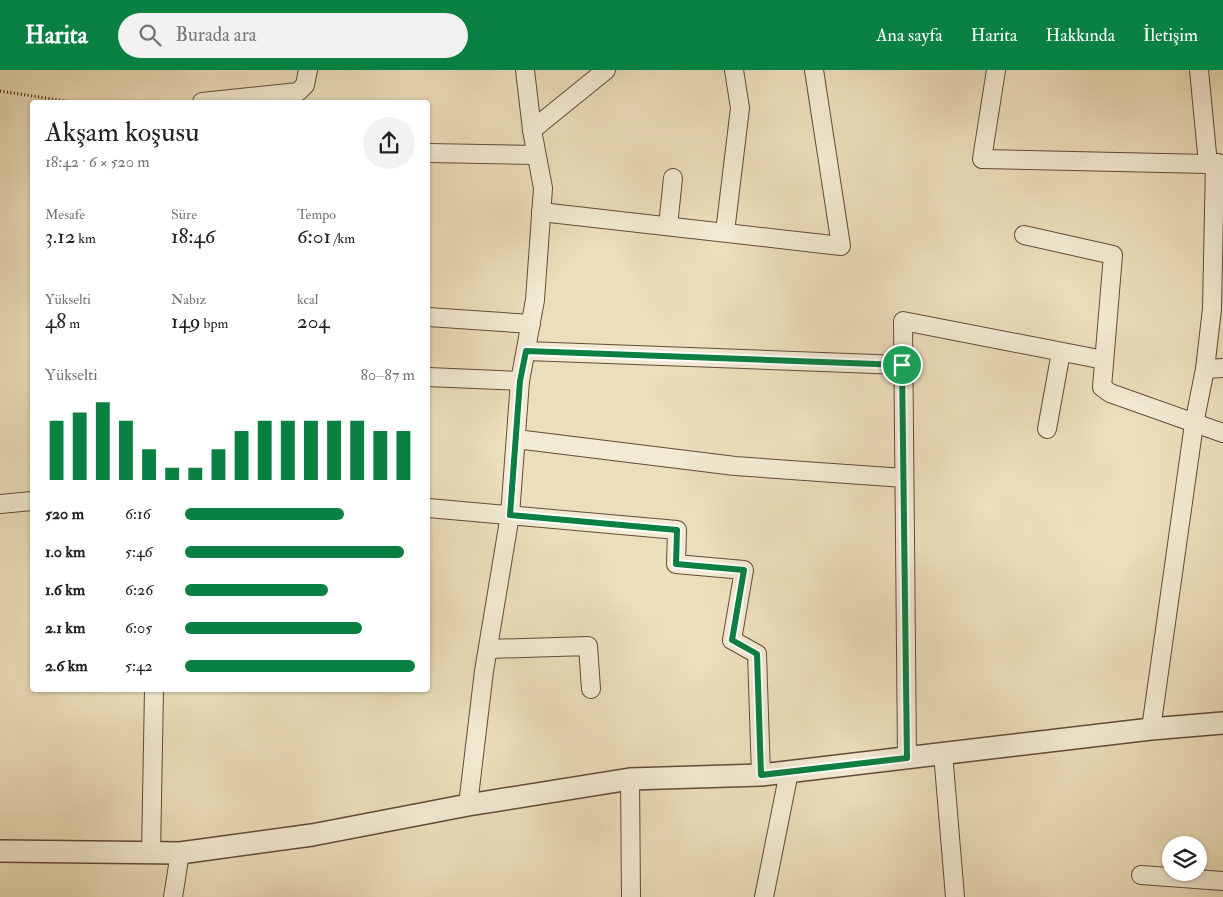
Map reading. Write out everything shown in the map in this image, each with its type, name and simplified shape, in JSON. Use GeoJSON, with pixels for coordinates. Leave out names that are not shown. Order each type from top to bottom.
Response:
{"type":"FeatureCollection","features":[{"type":"Feature","properties":{"kind":"street"},"geometry":{"type":"LineString","coordinates":[[221,100],[298,92],[305,85],[308,70]]}},
{"type":"Feature","properties":{"kind":"street"},"geometry":{"type":"LineString","coordinates":[[468,805],[488,649],[510,515],[520,381],[535,300],[543,188],[532,130],[525,70]]}},
{"type":"Feature","properties":{"kind":"street"},"geometry":{"type":"LineString","coordinates":[[532,130],[606,70]]}},
{"type":"Feature","properties":{"kind":"street"},"geometry":{"type":"LineString","coordinates":[[725,232],[740,108],[734,70]]}},
{"type":"Feature","properties":{"kind":"street"},"geometry":{"type":"LineString","coordinates":[[541,212],[841,246],[814,70]]}},
{"type":"Feature","properties":{"kind":"street"},"geometry":{"type":"LineString","coordinates":[[996,70],[982,159],[1215,163]]}},
{"type":"Feature","properties":{"kind":"street"},"geometry":{"type":"LineString","coordinates":[[1150,729],[1194,424],[1217,308],[1215,163],[1199,70]]}},
{"type":"Feature","properties":{"kind":"street"},"geometry":{"type":"LineString","coordinates":[[430,153],[536,155]]}},
{"type":"Feature","properties":{"kind":"street"},"geometry":{"type":"LineString","coordinates":[[668,226],[673,178]]}},
{"type":"Feature","properties":{"kind":"street"},"geometry":{"type":"LineString","coordinates":[[1024,235],[1113,255],[1102,387],[1110,393],[1223,433]]}},
{"type":"Feature","properties":{"kind":"street"},"geometry":{"type":"LineString","coordinates":[[430,317],[531,324]]}},
{"type":"Feature","properties":{"kind":"street"},"geometry":{"type":"LineString","coordinates":[[907,758],[903,321],[1104,360]]}},
{"type":"Feature","properties":{"kind":"street"},"geometry":{"type":"LineString","coordinates":[[526,351],[902,365]]}},
{"type":"Feature","properties":{"kind":"street"},"geometry":{"type":"LineString","coordinates":[[1047,428],[1062,352]]}},
{"type":"Feature","properties":{"kind":"street"},"geometry":{"type":"LineString","coordinates":[[1205,369],[1223,368]]}},
{"type":"Feature","properties":{"kind":"street"},"geometry":{"type":"LineString","coordinates":[[430,377],[520,381]]}},
{"type":"Feature","properties":{"kind":"street"},"geometry":{"type":"LineString","coordinates":[[516,439],[735,466],[904,478]]}},
{"type":"Feature","properties":{"kind":"street"},"geometry":{"type":"LineString","coordinates":[[0,504],[30,501]]}},
{"type":"Feature","properties":{"kind":"street"},"geometry":{"type":"LineString","coordinates":[[430,508],[677,530],[676,564],[744,570],[732,640],[757,654],[761,775]]}},
{"type":"Feature","properties":{"kind":"street"},"geometry":{"type":"LineString","coordinates":[[488,649],[588,646],[591,689]]}},
{"type":"Feature","properties":{"kind":"street"},"geometry":{"type":"LineString","coordinates":[[151,854],[154,692]]}},
{"type":"Feature","properties":{"kind":"street"},"geometry":{"type":"LineString","coordinates":[[0,851],[180,853],[312,835],[468,805],[630,779],[761,775],[1150,729],[1223,723]]}},
{"type":"Feature","properties":{"kind":"street"},"geometry":{"type":"LineString","coordinates":[[943,753],[955,897]]}},
{"type":"Feature","properties":{"kind":"street"},"geometry":{"type":"LineString","coordinates":[[764,897],[788,772]]}},
{"type":"Feature","properties":{"kind":"street"},"geometry":{"type":"LineString","coordinates":[[630,779],[631,897]]}},
{"type":"Feature","properties":{"kind":"street"},"geometry":{"type":"LineString","coordinates":[[173,897],[180,853]]}},
{"type":"Feature","properties":{"kind":"street"},"geometry":{"type":"LineString","coordinates":[[1141,875],[1223,881]]}},
{"type":"Feature","properties":{"kind":"path"},"geometry":{"type":"LineString","coordinates":[[0,91],[59,100]]}},
{"type":"Feature","properties":{"kind":"route"},"geometry":{"type":"LineString","coordinates":[[526,351],[902,365],[907,758],[761,775],[757,654],[732,640],[744,570],[676,564],[677,530],[510,515],[520,381],[526,351]]}}]}
